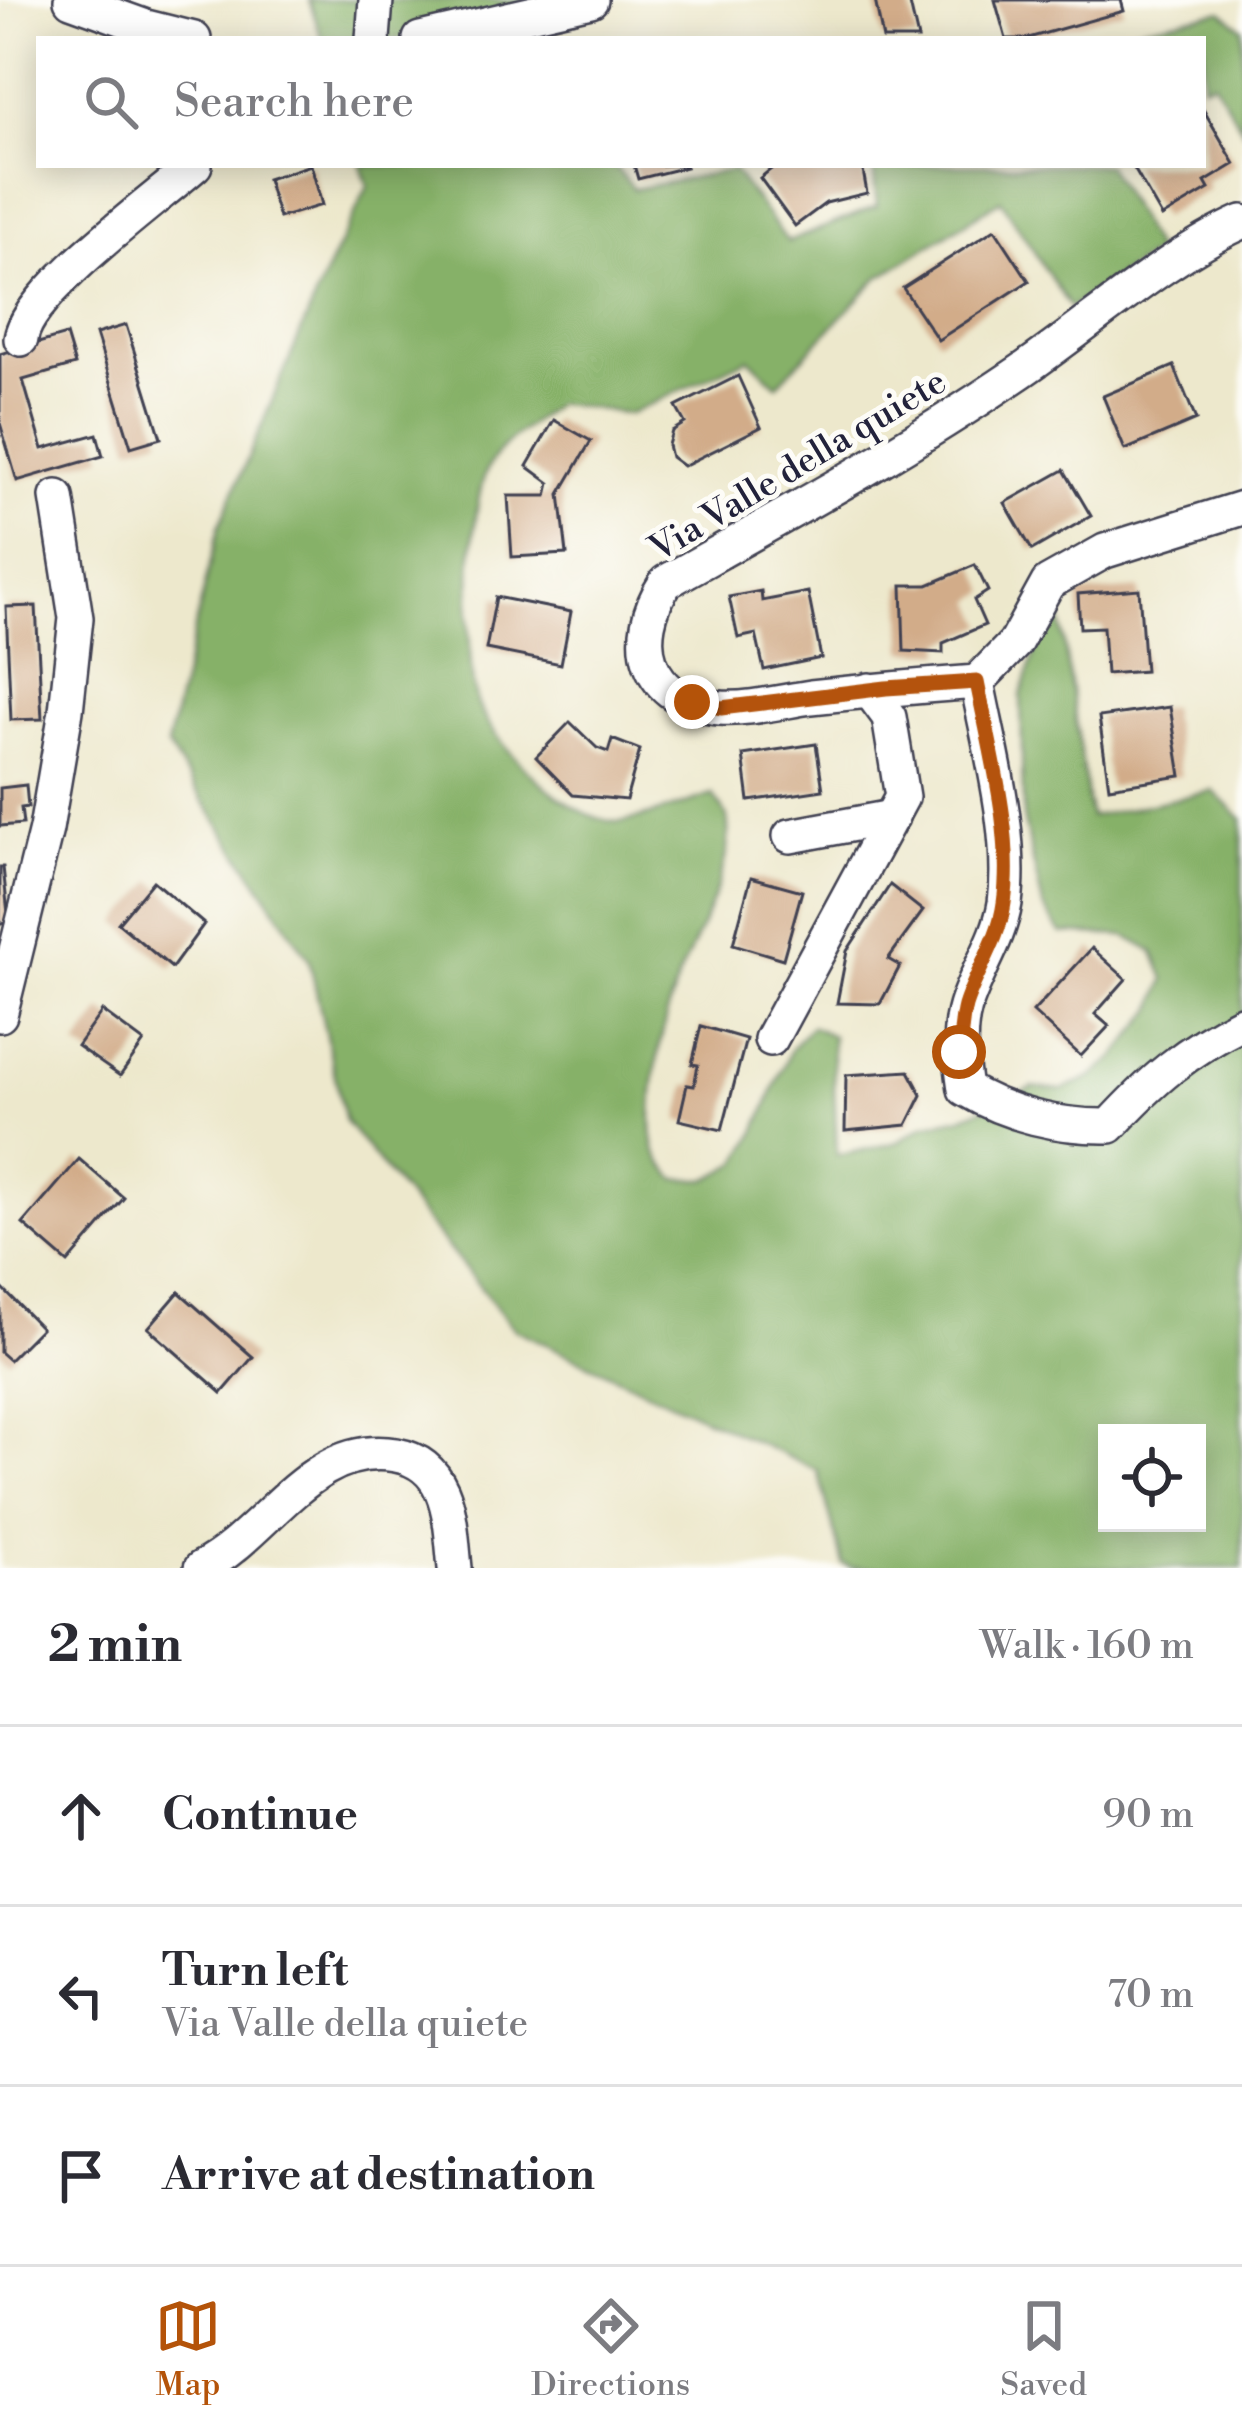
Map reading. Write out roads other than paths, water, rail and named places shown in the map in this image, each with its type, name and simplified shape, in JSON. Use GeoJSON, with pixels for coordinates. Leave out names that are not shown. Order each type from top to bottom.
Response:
{"type":"FeatureCollection","features":[{"type":"Feature","properties":{"kind":"street"},"geometry":{"type":"LineString","coordinates":[[71,0],[182,36]]}},
{"type":"Feature","properties":{"kind":"street"},"geometry":{"type":"LineString","coordinates":[[374,36],[376,0]]}},
{"type":"Feature","properties":{"kind":"street"},"geometry":{"type":"LineString","coordinates":[[433,36],[591,0]]}},
{"type":"Feature","properties":{"kind":"street"},"geometry":{"type":"LineString","coordinates":[[21,339],[22,324],[62,280],[192,168]]}},
{"type":"Feature","properties":{"kind":"street","name":"Via Valle della quiete"},"geometry":{"type":"LineString","coordinates":[[977,682],[721,708],[692,702],[664,687],[647,658],[644,637],[649,608],[666,582],[892,455],[1242,222]]}},
{"type":"Feature","properties":{"kind":"street"},"geometry":{"type":"LineString","coordinates":[[0,1015],[46,829],[66,711],[76,618],[57,497]]}},
{"type":"Feature","properties":{"kind":"street"},"geometry":{"type":"LineString","coordinates":[[1242,508],[1105,551],[1048,583],[1015,643],[977,682],[1004,848],[1005,901],[995,942],[964,1008],[959,1052],[965,1089],[992,1106],[1077,1126],[1110,1126],[1150,1082],[1194,1047],[1242,1023]]}},
{"type":"Feature","properties":{"kind":"street"},"geometry":{"type":"LineString","coordinates":[[771,1039],[902,797],[889,717],[869,691]]}},
{"type":"Feature","properties":{"kind":"street"},"geometry":{"type":"LineString","coordinates":[[790,836],[892,817]]}},
{"type":"Feature","properties":{"kind":"street"},"geometry":{"type":"LineString","coordinates":[[201,1568],[240,1544],[310,1477],[343,1459],[378,1452],[410,1458],[436,1476],[449,1510],[455,1568]]}}]}
